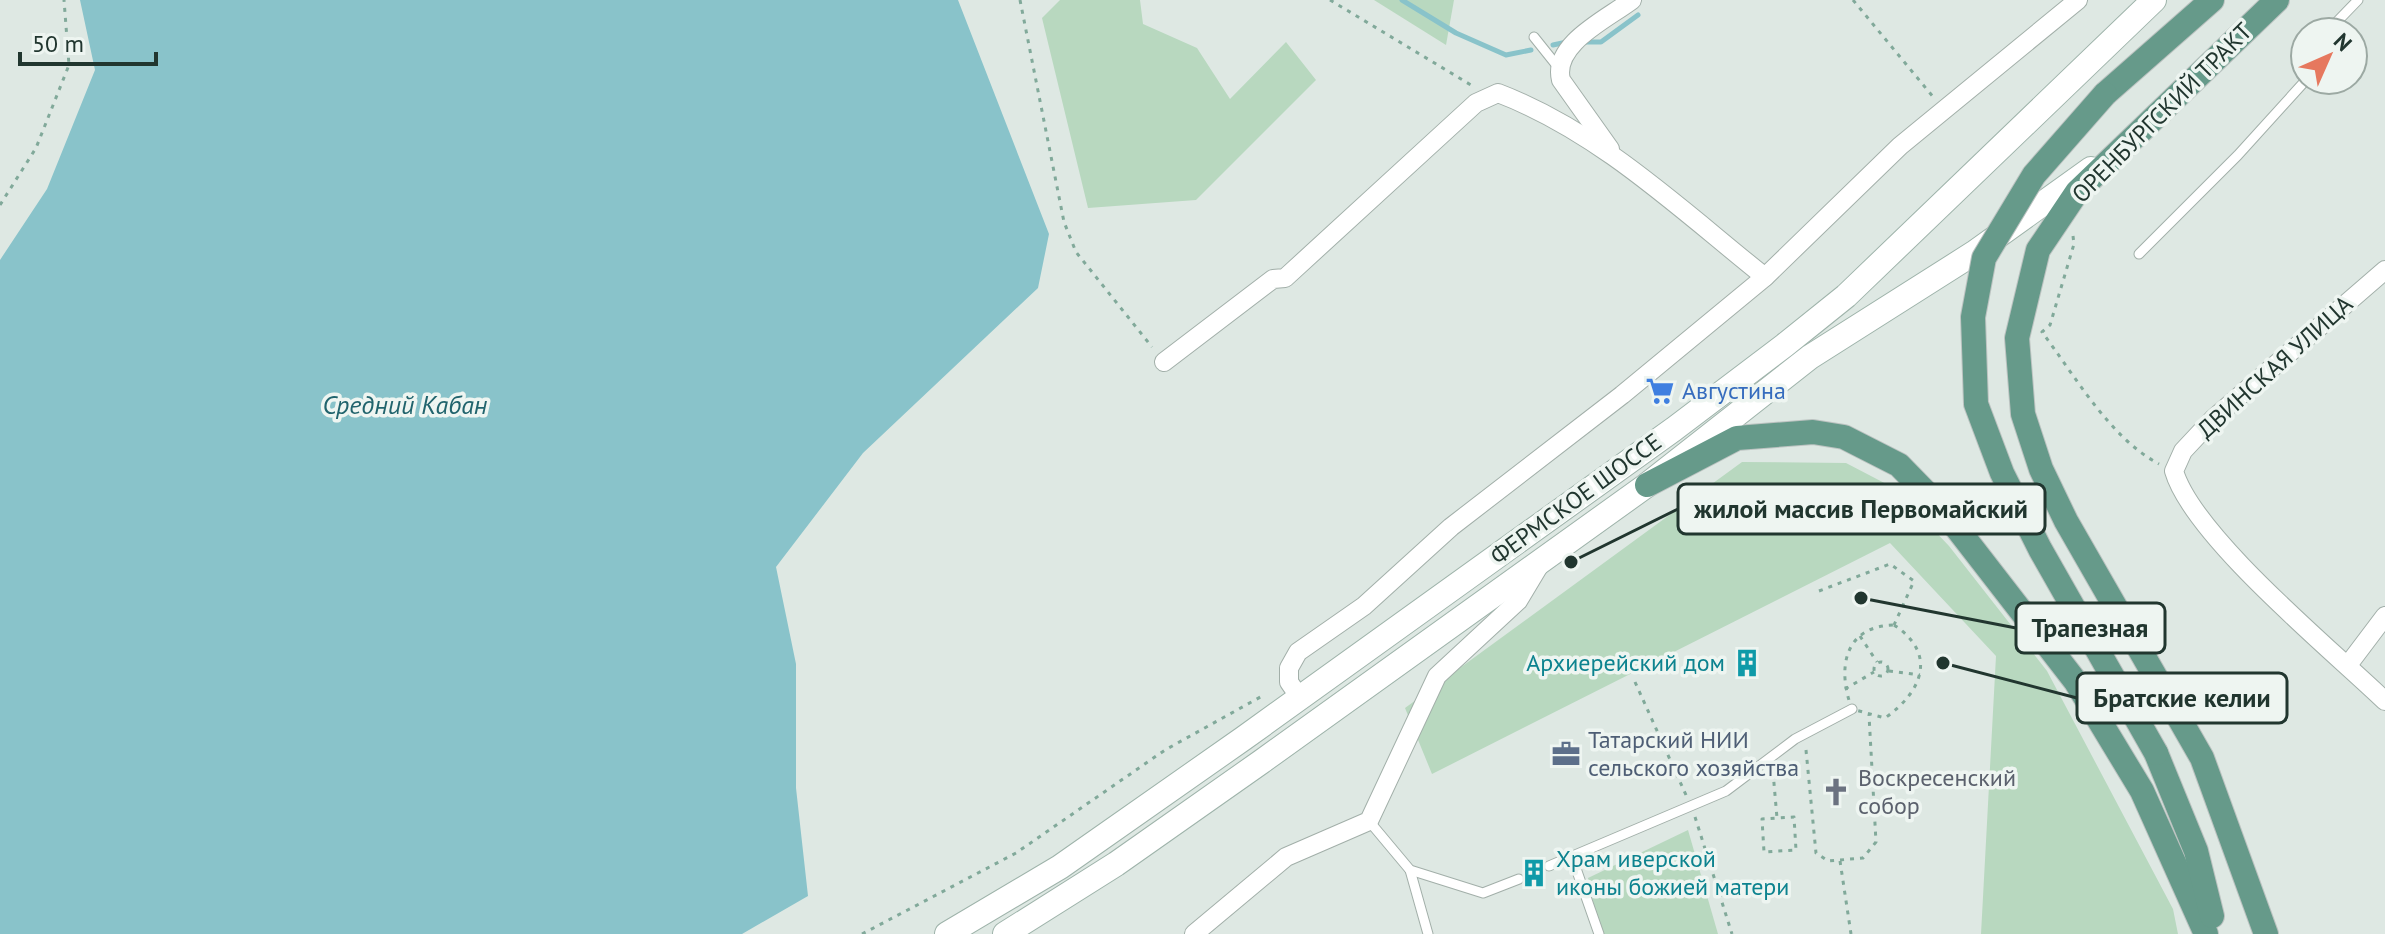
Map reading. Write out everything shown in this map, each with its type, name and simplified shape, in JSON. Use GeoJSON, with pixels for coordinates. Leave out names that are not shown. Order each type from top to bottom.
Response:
{"type":"FeatureCollection","features":[{"type":"Feature","properties":{"kind":"main road","name":"ФЕРМСКОЕ ШОССЕ"},"geometry":{"type":"LineString","coordinates":[[947,934],[1060,867],[1294,690],[1674,429],[1834,306],[2154,0]]}},
{"type":"Feature","properties":{"kind":"main road","name":"ОРЕНБУРГСКИЙ ТРАКТ"},"geometry":{"type":"LineString","coordinates":[[2212,0],[2105,94],[2034,175],[1984,258],[1973,317],[1976,404],[2002,473],[2040,549],[2156,753],[2196,851],[2217,934]]}},
{"type":"Feature","properties":{"kind":"main road","name":"ОРЕНБУРГСКИЙ ТРАКТ"},"geometry":{"type":"LineString","coordinates":[[2266,934],[2202,758],[2066,521],[2041,469],[2023,414],[2017,338],[2038,250],[2077,192],[2277,0]]}},
{"type":"Feature","properties":{"kind":"main road","name":"ФЕРМСКОЕ ШОССЕ"},"geometry":{"type":"LineString","coordinates":[[1005,934],[1116,864],[1647,485],[1810,357],[1974,253],[2127,143]]}},
{"type":"Feature","properties":{"kind":"main road"},"geometry":{"type":"LineString","coordinates":[[1647,485],[1737,438],[1813,432],[1844,437],[1899,465],[1942,509],[2076,682],[2142,791],[2206,934]]}},
{"type":"Feature","properties":{"kind":"street"},"geometry":{"type":"LineString","coordinates":[[1613,155],[1561,80],[1558,67],[1562,55],[1573,44],[1632,0]]}},
{"type":"Feature","properties":{"kind":"street"},"geometry":{"type":"LineString","coordinates":[[1294,690],[1289,668],[1298,652],[1364,606],[1451,527],[1622,395],[1765,277],[1900,146],[2078,0]]}},
{"type":"Feature","properties":{"kind":"street"},"geometry":{"type":"LineString","coordinates":[[1164,362],[1273,279],[1285,278],[1476,103],[1498,93],[1613,155],[1765,277]]}},
{"type":"Feature","properties":{"kind":"street","name":"ДВИНСКАЯ УЛИЦА"},"geometry":{"type":"LineString","coordinates":[[2174,471],[2183,451],[2213,419],[2385,270]]}},
{"type":"Feature","properties":{"kind":"street"},"geometry":{"type":"LineString","coordinates":[[2174,471],[2178,486],[2205,524],[2246,569],[2385,701]]}},
{"type":"Feature","properties":{"kind":"street"},"geometry":{"type":"LineString","coordinates":[[1194,934],[1286,857],[1369,821],[1437,676],[1518,601],[1545,557]]}},
{"type":"Feature","properties":{"kind":"street"},"geometry":{"type":"LineString","coordinates":[[2348,665],[2385,616]]}},
{"type":"Feature","properties":{"kind":"lane"},"geometry":{"type":"LineString","coordinates":[[2342,16],[2358,0]]}},
{"type":"Feature","properties":{"kind":"lane"},"geometry":{"type":"LineString","coordinates":[[1534,37],[1558,67]]}},
{"type":"Feature","properties":{"kind":"lane"},"geometry":{"type":"LineString","coordinates":[[2139,254],[2291,96]]}},
{"type":"Feature","properties":{"kind":"lane"},"geometry":{"type":"LineString","coordinates":[[1549,866],[1726,791],[1805,734],[1852,709]]}},
{"type":"Feature","properties":{"kind":"lane"},"geometry":{"type":"LineString","coordinates":[[1369,821],[1410,870],[1428,934]]}},
{"type":"Feature","properties":{"kind":"lane"},"geometry":{"type":"LineString","coordinates":[[1572,857],[1599,934]]}},
{"type":"Feature","properties":{"kind":"lane"},"geometry":{"type":"LineString","coordinates":[[1410,870],[1483,893],[1519,879]]}},
{"type":"Feature","properties":{"kind":"path"},"geometry":{"type":"LineString","coordinates":[[0,205],[36,148],[69,65],[64,0]]}},
{"type":"Feature","properties":{"kind":"path"},"geometry":{"type":"LineString","coordinates":[[1020,0],[1064,222],[1076,252],[1164,362]]}},
{"type":"Feature","properties":{"kind":"path"},"geometry":{"type":"LineString","coordinates":[[1330,0],[1463,82],[1498,93]]}},
{"type":"Feature","properties":{"kind":"path"},"geometry":{"type":"LineString","coordinates":[[1853,0],[1944,110]]}},
{"type":"Feature","properties":{"kind":"path"},"geometry":{"type":"LineString","coordinates":[[2072,229],[2074,244],[2050,325],[2042,332],[2104,414],[2145,456],[2174,471]]}},
{"type":"Feature","properties":{"kind":"path"},"geometry":{"type":"LineString","coordinates":[[1819,591],[1890,564],[1914,581],[1894,625]]}},
{"type":"Feature","properties":{"kind":"path"},"geometry":{"type":"LineString","coordinates":[[1894,625],[1913,638],[1920,650],[1920,675],[1899,708],[1885,718],[1852,709],[1845,689],[1842,666],[1860,636],[1879,626],[1894,625]]}},
{"type":"Feature","properties":{"kind":"path"},"geometry":{"type":"LineString","coordinates":[[1860,636],[1877,662],[1887,664],[1889,671]]}},
{"type":"Feature","properties":{"kind":"path"},"geometry":{"type":"LineString","coordinates":[[1845,689],[1874,672],[1877,662]]}},
{"type":"Feature","properties":{"kind":"path"},"geometry":{"type":"LineString","coordinates":[[1874,672],[1880,677],[1889,671],[1920,675]]}},
{"type":"Feature","properties":{"kind":"path"},"geometry":{"type":"LineString","coordinates":[[1635,682],[1692,807],[1732,934]]}},
{"type":"Feature","properties":{"kind":"path"},"geometry":{"type":"LineString","coordinates":[[862,934],[1016,853],[1165,750],[1294,690]]}},
{"type":"Feature","properties":{"kind":"path"},"geometry":{"type":"LineString","coordinates":[[1805,734],[1816,853],[1820,859],[1840,861],[1863,858],[1876,842],[1869,715]]}},
{"type":"Feature","properties":{"kind":"path"},"geometry":{"type":"LineString","coordinates":[[1772,757],[1777,818]]}},
{"type":"Feature","properties":{"kind":"path"},"geometry":{"type":"LineString","coordinates":[[1794,817],[1796,850],[1764,852],[1762,819],[1777,818],[1794,817]]}},
{"type":"Feature","properties":{"kind":"path"},"geometry":{"type":"LineString","coordinates":[[1840,861],[1851,934]]}},
{"type":"Feature","properties":{"kind":"green space"},"geometry":{"type":"Polygon","coordinates":[[[1060,0],[1140,0],[1143,24],[1197,48],[1230,99],[1286,42],[1316,80],[1196,200],[1088,208],[1042,18],[1060,0]]]}},
{"type":"Feature","properties":{"kind":"green space"},"geometry":{"type":"Polygon","coordinates":[[[1374,0],[1454,0],[1446,45],[1374,0]]]}},
{"type":"Feature","properties":{"kind":"green space"},"geometry":{"type":"Polygon","coordinates":[[[1742,462],[1846,463],[1894,488],[1949,546],[2047,671],[2173,909],[2178,934],[1981,934],[1996,656],[1890,543],[1432,774],[1405,708],[1742,462]]]}},
{"type":"Feature","properties":{"kind":"green space"},"geometry":{"type":"Polygon","coordinates":[[[1688,830],[1718,934],[1600,934],[1588,878],[1688,830]]]}},
{"type":"Feature","properties":{"kind":"water","name":"Средний Кабан"},"geometry":{"type":"Polygon","coordinates":[[[80,0],[958,0],[1049,234],[1038,288],[863,453],[776,567],[796,664],[796,788],[808,896],[742,934],[0,934],[0,260],[47,189],[95,70],[80,0]]]}},
{"type":"Feature","properties":{"kind":"waterway"},"geometry":{"type":"LineString","coordinates":[[1402,0],[1456,33],[1506,55],[1531,50]]}},
{"type":"Feature","properties":{"kind":"waterway"},"geometry":{"type":"LineString","coordinates":[[1584,42],[1601,42],[1638,15]]}},
{"type":"Feature","properties":{"kind":"waterway"},"geometry":{"type":"LineString","coordinates":[[1553,45],[1567,42]]}},
{"type":"Feature","properties":{"kind":"place","name":"Августина"},"geometry":{"type":"Point","coordinates":[1660,391]}},
{"type":"Feature","properties":{"kind":"place","name":"жилой массив Первомайский"},"geometry":{"type":"Point","coordinates":[1571,562]}},
{"type":"Feature","properties":{"kind":"place","name":"Трапезная"},"geometry":{"type":"Point","coordinates":[1861,598]}},
{"type":"Feature","properties":{"kind":"place","name":"Архиерейский дом"},"geometry":{"type":"Point","coordinates":[1747,663]}},
{"type":"Feature","properties":{"kind":"place","name":"Братские келии"},"geometry":{"type":"Point","coordinates":[1943,663]}},
{"type":"Feature","properties":{"kind":"place","name":"Татарский НИИ сельского хозяйства"},"geometry":{"type":"Point","coordinates":[1566,754]}},
{"type":"Feature","properties":{"kind":"place","name":"Воскресенский собор"},"geometry":{"type":"Point","coordinates":[1836,792]}},
{"type":"Feature","properties":{"kind":"place","name":"Храм иверской иконы божией матери"},"geometry":{"type":"Point","coordinates":[1534,873]}}]}
